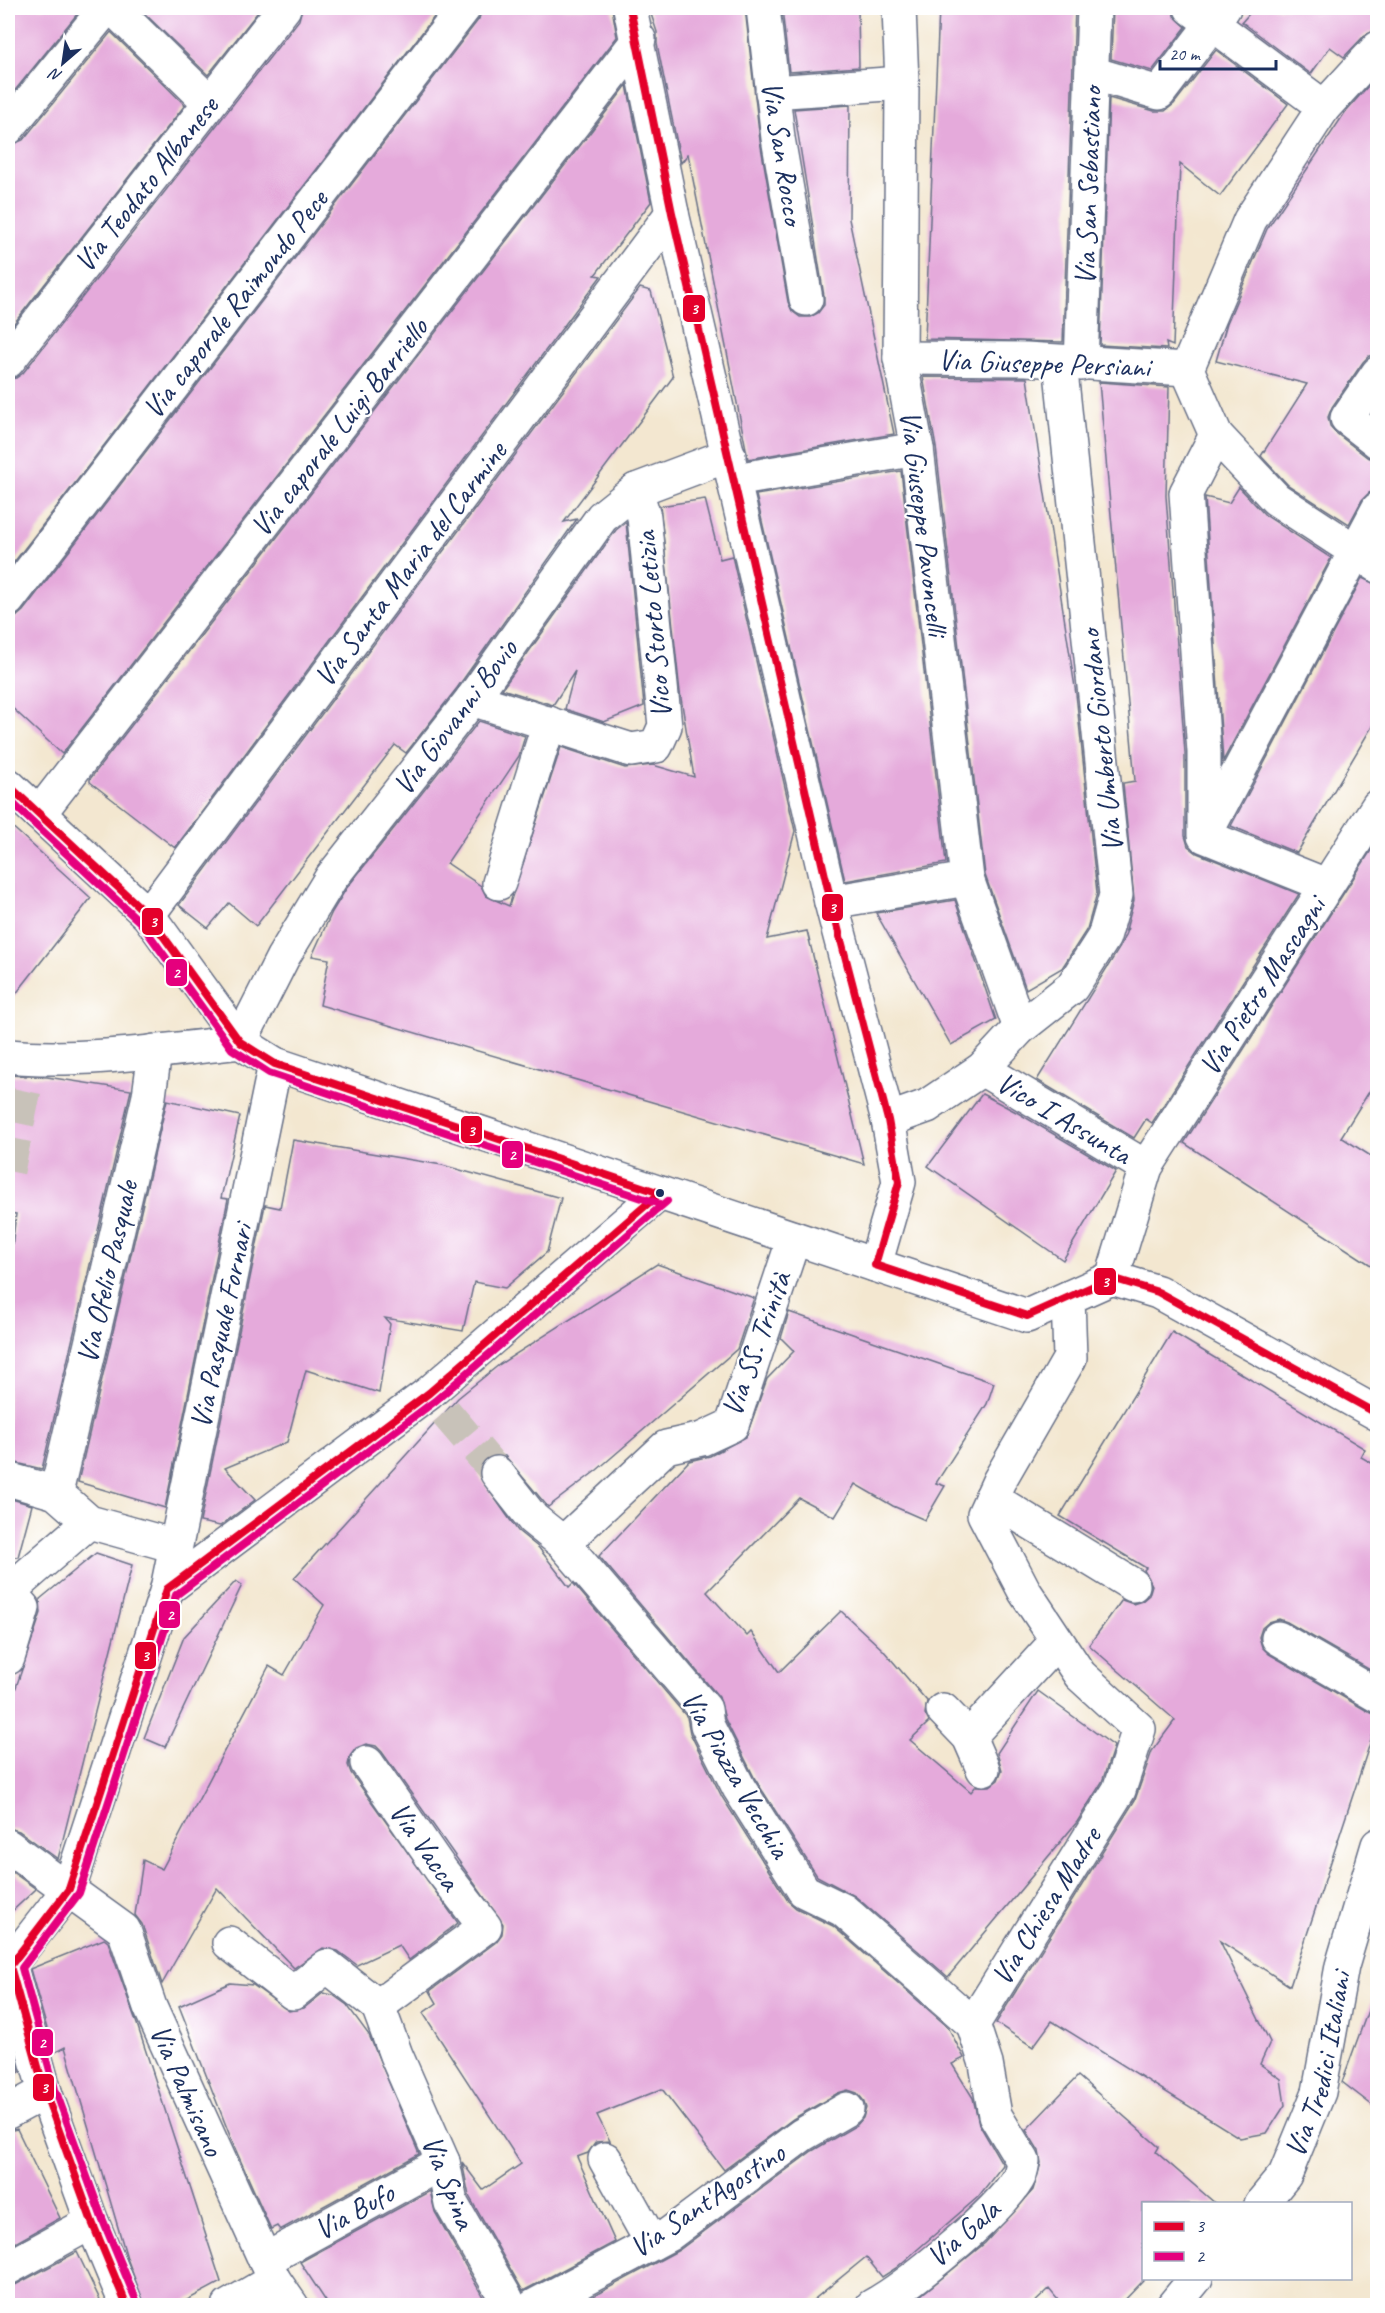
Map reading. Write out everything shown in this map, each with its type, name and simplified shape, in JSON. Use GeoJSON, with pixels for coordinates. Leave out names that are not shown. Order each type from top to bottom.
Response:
{"type":"FeatureCollection","features":[{"type":"Feature","properties":{"kind":"street"},"geometry":{"type":"LineString","coordinates":[[8,128],[106,8]]}},
{"type":"Feature","properties":{"kind":"street"},"geometry":{"type":"LineString","coordinates":[[113,8],[209,102]]}},
{"type":"Feature","properties":{"kind":"street","name":"Via Teodato Albanese"},"geometry":{"type":"LineString","coordinates":[[8,361],[285,8]]}},
{"type":"Feature","properties":{"kind":"street","name":"Via caporale Raimondo Pece"},"geometry":{"type":"LineString","coordinates":[[8,600],[464,8]]}},
{"type":"Feature","properties":{"kind":"street"},"geometry":{"type":"LineString","coordinates":[[630,8],[639,39],[672,213],[831,902],[888,1120],[899,1182],[875,1265]]}},
{"type":"Feature","properties":{"kind":"street","name":"Via San Rocco"},"geometry":{"type":"LineString","coordinates":[[763,8],[772,92],[806,299]]}},
{"type":"Feature","properties":{"kind":"street","name":"Via Giuseppe Pavoncelli"},"geometry":{"type":"LineString","coordinates":[[899,8],[902,83],[900,358],[917,449],[966,879],[1020,1028]]}},
{"type":"Feature","properties":{"kind":"street","name":"Via San Sebastiano"},"geometry":{"type":"LineString","coordinates":[[1071,363],[1092,73],[1094,8]]}},
{"type":"Feature","properties":{"kind":"street"},"geometry":{"type":"LineString","coordinates":[[1092,73],[1158,93],[1209,13],[1324,107]]}},
{"type":"Feature","properties":{"kind":"street","name":"Via caporale Luigi Barriello"},"geometry":{"type":"LineString","coordinates":[[39,814],[639,39]]}},
{"type":"Feature","properties":{"kind":"street"},"geometry":{"type":"LineString","coordinates":[[1366,559],[1276,499],[1216,435],[1187,369],[1250,220],[1324,107],[1377,48]]}},
{"type":"Feature","properties":{"kind":"street"},"geometry":{"type":"LineString","coordinates":[[772,92],[902,83]]}},
{"type":"Feature","properties":{"kind":"street","name":"Via Santa Maria del Carmine"},"geometry":{"type":"LineString","coordinates":[[148,915],[672,213]]}},
{"type":"Feature","properties":{"kind":"street","name":"Via Giuseppe Persiani"},"geometry":{"type":"LineString","coordinates":[[900,358],[1026,359],[1187,369]]}},
{"type":"Feature","properties":{"kind":"street","name":"Via Umberto Giordano"},"geometry":{"type":"LineString","coordinates":[[888,1120],[927,1106],[982,1069],[1020,1028],[1072,987],[1104,937],[1116,894],[1071,363]]}},
{"type":"Feature","properties":{"kind":"street"},"geometry":{"type":"LineString","coordinates":[[1377,373],[1347,418],[1377,442]]}},
{"type":"Feature","properties":{"kind":"street"},"geometry":{"type":"LineString","coordinates":[[1204,836],[1204,752],[1186,493],[1216,435]]}},
{"type":"Feature","properties":{"kind":"street","name":"Via Giovanni Bovio"},"geometry":{"type":"LineString","coordinates":[[240,1042],[284,957],[331,878],[472,699],[602,517],[636,490],[732,468],[917,449]]}},
{"type":"Feature","properties":{"kind":"street","name":"Vico Storto Letizia"},"geometry":{"type":"LineString","coordinates":[[472,699],[631,750],[656,746],[665,726],[644,517],[636,490]]}},
{"type":"Feature","properties":{"kind":"street"},"geometry":{"type":"LineString","coordinates":[[1204,836],[1366,559],[1377,509]]}},
{"type":"Feature","properties":{"kind":"street"},"geometry":{"type":"LineString","coordinates":[[499,883],[549,723]]}},
{"type":"Feature","properties":{"kind":"street"},"geometry":{"type":"LineString","coordinates":[[8,785],[148,915],[240,1042],[275,1064],[1028,1317],[1112,1278],[1158,1292],[1377,1414]]}},
{"type":"Feature","properties":{"kind":"street","name":"Via Pietro Mascagni"},"geometry":{"type":"LineString","coordinates":[[1112,1278],[1146,1167],[1377,806]]}},
{"type":"Feature","properties":{"kind":"street"},"geometry":{"type":"LineString","coordinates":[[1204,836],[1326,885]]}},
{"type":"Feature","properties":{"kind":"street"},"geometry":{"type":"LineString","coordinates":[[831,902],[966,879]]}},
{"type":"Feature","properties":{"kind":"street"},"geometry":{"type":"LineString","coordinates":[[22,1063],[240,1042]]}},
{"type":"Feature","properties":{"kind":"street","name":"Via Ofelio Pasquale"},"geometry":{"type":"LineString","coordinates":[[56,1493],[149,1096],[155,1051]]}},
{"type":"Feature","properties":{"kind":"street","name":"Via Pasquale Fornari"},"geometry":{"type":"LineString","coordinates":[[9,1967],[69,1888],[167,1589],[275,1064]]}},
{"type":"Feature","properties":{"kind":"street","name":"Vico I Assunta"},"geometry":{"type":"LineString","coordinates":[[982,1069],[1146,1167]]}},
{"type":"Feature","properties":{"kind":"street"},"geometry":{"type":"LineString","coordinates":[[167,1589],[437,1402],[660,1193]]}},
{"type":"Feature","properties":{"kind":"street","name":"Via SS. Trinità"},"geometry":{"type":"LineString","coordinates":[[563,1543],[666,1447],[702,1439],[732,1425],[794,1238]]}},
{"type":"Feature","properties":{"kind":"street"},"geometry":{"type":"LineString","coordinates":[[969,1737],[1057,1641],[1025,1592],[984,1514],[995,1490],[1070,1358],[1068,1298]]}},
{"type":"Feature","properties":{"kind":"street","name":"Via Piazza Vecchia"},"geometry":{"type":"LineString","coordinates":[[497,1473],[533,1519],[563,1543],[705,1709],[707,1725],[739,1788],[804,1891],[843,1910],[973,2024]]}},
{"type":"Feature","properties":{"kind":"street"},"geometry":{"type":"LineString","coordinates":[[8,1479],[56,1493],[89,1522],[175,1546]]}},
{"type":"Feature","properties":{"kind":"street"},"geometry":{"type":"LineString","coordinates":[[995,1490],[1133,1586]]}},
{"type":"Feature","properties":{"kind":"street"},"geometry":{"type":"LineString","coordinates":[[8,1658],[23,1608],[8,1592],[89,1522]]}},
{"type":"Feature","properties":{"kind":"street"},"geometry":{"type":"LineString","coordinates":[[1278,1638],[1377,1696]]}},
{"type":"Feature","properties":{"kind":"street","name":"Via Chiesa Madre"},"geometry":{"type":"LineString","coordinates":[[973,2024],[1119,1790],[1139,1729],[1080,1676],[1057,1641]]}},
{"type":"Feature","properties":{"kind":"street"},"geometry":{"type":"LineString","coordinates":[[944,1710],[969,1737],[983,1769]]}},
{"type":"Feature","properties":{"kind":"street","name":"Via Vacca"},"geometry":{"type":"LineString","coordinates":[[367,1763],[441,1870],[485,1927],[378,2006]]}},
{"type":"Feature","properties":{"kind":"street","name":"Via Tredici Italiani"},"geometry":{"type":"LineString","coordinates":[[1263,2202],[1285,2175],[1319,2092],[1342,1966],[1377,1845]]}},
{"type":"Feature","properties":{"kind":"street","name":"Via Palmisano"},"geometry":{"type":"LineString","coordinates":[[8,1846],[124,1930],[150,2007],[277,2282]]}},
{"type":"Feature","properties":{"kind":"street"},"geometry":{"type":"LineString","coordinates":[[229,1943],[293,1993],[327,1966],[378,2006]]}},
{"type":"Feature","properties":{"kind":"street"},"geometry":{"type":"LineString","coordinates":[[9,1967],[45,2092],[92,2222],[127,2306]]}},
{"type":"Feature","properties":{"kind":"street","name":"Via Spina"},"geometry":{"type":"LineString","coordinates":[[378,2006],[396,2055],[443,2162],[451,2203],[507,2300],[507,2306]]}},
{"type":"Feature","properties":{"kind":"street","name":"Via Gala"},"geometry":{"type":"LineString","coordinates":[[872,2306],[886,2298],[941,2255],[1004,2198],[1020,2177],[1023,2161],[995,2115],[986,2064],[973,2024]]}},
{"type":"Feature","properties":{"kind":"street"},"geometry":{"type":"LineString","coordinates":[[8,2112],[45,2092]]}},
{"type":"Feature","properties":{"kind":"street","name":"Via Sant'Agostino"},"geometry":{"type":"LineString","coordinates":[[534,2306],[668,2235],[802,2135],[847,2109]]}},
{"type":"Feature","properties":{"kind":"street"},"geometry":{"type":"LineString","coordinates":[[605,2159],[652,2243]]}},
{"type":"Feature","properties":{"kind":"street","name":"Via Bufo"},"geometry":{"type":"LineString","coordinates":[[229,2306],[277,2282],[443,2162]]}},
{"type":"Feature","properties":{"kind":"street"},"geometry":{"type":"LineString","coordinates":[[8,2268],[92,2222]]}},
{"type":"Feature","properties":{"kind":"street"},"geometry":{"type":"LineString","coordinates":[[1173,2306],[1194,2280]]}},
{"type":"Feature","properties":{"kind":"building"},"geometry":{"type":"Polygon","coordinates":[[[8,8],[82,8],[8,99],[8,8]]]}},
{"type":"Feature","properties":{"kind":"building"},"geometry":{"type":"Polygon","coordinates":[[[139,8],[261,8],[208,75],[139,8]]]}},
{"type":"Feature","properties":{"kind":"building"},"geometry":{"type":"Polygon","coordinates":[[[302,8],[441,8],[8,570],[8,379],[16,378],[23,373],[299,20],[302,8]]]}},
{"type":"Feature","properties":{"kind":"building"},"geometry":{"type":"Polygon","coordinates":[[[482,8],[612,8],[617,37],[62,754],[8,704],[8,618],[16,617],[23,611],[479,19],[482,8]]]}},
{"type":"Feature","properties":{"kind":"building"},"geometry":{"type":"Polygon","coordinates":[[[649,8],[745,8],[760,141],[788,302],[792,311],[800,317],[810,317],[818,313],[824,305],[824,296],[794,109],[850,105],[849,219],[894,434],[748,459],[688,154],[681,163],[657,44],[657,32],[649,8]]]}},
{"type":"Feature","properties":{"kind":"building"},"geometry":{"type":"Polygon","coordinates":[[[782,8],[858,8],[859,67],[789,72],[782,8]]]}},
{"type":"Feature","properties":{"kind":"building"},"geometry":{"type":"Polygon","coordinates":[[[939,8],[1075,8],[1063,342],[925,339],[939,8]]]}},
{"type":"Feature","properties":{"kind":"building"},"geometry":{"type":"Polygon","coordinates":[[[1113,8],[1173,8],[1174,16],[1186,27],[1152,71],[1111,59],[1113,8]]]}},
{"type":"Feature","properties":{"kind":"building"},"geometry":{"type":"Polygon","coordinates":[[[1254,8],[1377,8],[1377,30],[1365,35],[1344,57],[1330,47],[1311,74],[1242,22],[1254,8]]]}},
{"type":"Feature","properties":{"kind":"building"},"geometry":{"type":"Polygon","coordinates":[[[111,32],[185,105],[8,331],[8,146],[23,140],[111,32]]]}},
{"type":"Feature","properties":{"kind":"building"},"geometry":{"type":"Polygon","coordinates":[[[1216,50],[1288,104],[1220,196],[1180,164],[1173,346],[1166,343],[1167,349],[1100,345],[1109,98],[1154,111],[1165,111],[1174,104],[1216,50]]]}},
{"type":"Feature","properties":{"kind":"building"},"geometry":{"type":"Polygon","coordinates":[[[1377,76],[1377,355],[1369,356],[1363,362],[1332,407],[1328,417],[1330,426],[1336,433],[1367,457],[1377,460],[1377,490],[1369,493],[1362,500],[1349,524],[1288,485],[1261,456],[1307,384],[1216,361],[1227,323],[1267,229],[1346,111],[1377,76]]]}},
{"type":"Feature","properties":{"kind":"building"},"geometry":{"type":"Polygon","coordinates":[[[627,85],[651,202],[595,275],[601,276],[175,848],[90,782],[90,779],[627,85]]]}},
{"type":"Feature","properties":{"kind":"building"},"geometry":{"type":"Polygon","coordinates":[[[640,288],[651,291],[673,377],[564,522],[577,519],[457,688],[406,753],[395,745],[256,926],[229,903],[208,928],[179,905],[640,288]]]}},
{"type":"Feature","properties":{"kind":"building"},"geometry":{"type":"Polygon","coordinates":[[[923,377],[1027,378],[1076,694],[1097,893],[1087,929],[1062,968],[1026,989],[985,875],[936,447],[923,377]]]}},
{"type":"Feature","properties":{"kind":"building"},"geometry":{"type":"Polygon","coordinates":[[[1099,382],[1169,387],[1166,496],[1185,753],[1185,836],[1188,846],[1197,853],[1299,894],[1152,1123],[1146,1119],[1134,1138],[1037,1080],[1120,947],[1128,928],[1126,930],[1134,900],[1123,783],[1135,781],[1099,382]]]}},
{"type":"Feature","properties":{"kind":"building"},"geometry":{"type":"Polygon","coordinates":[[[901,471],[946,863],[845,881],[756,495],[901,471]]]}},
{"type":"Feature","properties":{"kind":"building"},"geometry":{"type":"Polygon","coordinates":[[[1239,487],[1265,515],[1331,558],[1223,761],[1205,497],[1229,503],[1239,487]]]}},
{"type":"Feature","properties":{"kind":"building"},"geometry":{"type":"Polygon","coordinates":[[[705,499],[720,559],[732,556],[795,831],[767,939],[807,931],[864,1164],[320,1005],[329,959],[312,956],[332,912],[346,889],[479,721],[525,736],[519,756],[447,863],[481,886],[486,896],[509,906],[561,747],[625,768],[653,765],[694,777],[680,692],[660,506],[705,499]]]}},
{"type":"Feature","properties":{"kind":"building"},"geometry":{"type":"Polygon","coordinates":[[[626,522],[644,706],[604,722],[565,709],[575,671],[553,705],[502,689],[616,530],[626,522]]]}},
{"type":"Feature","properties":{"kind":"building"},"geometry":{"type":"Polygon","coordinates":[[[1362,578],[1377,585],[1377,718],[1297,853],[1231,826],[1362,578]]]}},
{"type":"Feature","properties":{"kind":"building"},"geometry":{"type":"Polygon","coordinates":[[[8,823],[91,898],[8,1004],[8,823]]]}},
{"type":"Feature","properties":{"kind":"building"},"geometry":{"type":"Polygon","coordinates":[[[1377,841],[1377,1079],[1341,1137],[1377,1160],[1377,1269],[1184,1143],[1377,841]]]}},
{"type":"Feature","properties":{"kind":"building"},"geometry":{"type":"Polygon","coordinates":[[[955,900],[996,1020],[951,1045],[876,913],[955,900]]]}},
{"type":"Feature","properties":{"kind":"building"},"geometry":{"type":"Polygon","coordinates":[[[8,1075],[47,1077],[131,1090],[42,1469],[8,1461],[8,1281],[16,1214],[8,1213],[8,1075]]]}},
{"type":"Feature","properties":{"kind":"building"},"geometry":{"type":"Polygon","coordinates":[[[982,1094],[1116,1171],[1063,1260],[928,1166],[982,1094]]]}},
{"type":"Feature","properties":{"kind":"building"},"geometry":{"type":"Polygon","coordinates":[[[167,1100],[240,1116],[221,1198],[228,1199],[165,1508],[78,1482],[167,1100]]]}},
{"type":"Feature","properties":{"kind":"building"},"geometry":{"type":"Polygon","coordinates":[[[293,1140],[442,1165],[561,1198],[547,1252],[505,1288],[474,1282],[463,1331],[385,1318],[390,1324],[379,1393],[306,1370],[287,1442],[225,1468],[255,1500],[220,1526],[200,1522],[265,1205],[280,1208],[293,1140]]]}},
{"type":"Feature","properties":{"kind":"building"},"geometry":{"type":"Polygon","coordinates":[[[657,1264],[754,1298],[737,1349],[597,1470],[548,1507],[505,1456],[495,1454],[486,1458],[480,1465],[479,1476],[518,1531],[539,1548],[569,1587],[573,1583],[687,1717],[690,1733],[722,1797],[788,1901],[796,1908],[833,1926],[948,2027],[964,2058],[952,2064],[973,2098],[979,2124],[1003,2165],[978,2197],[896,2268],[882,2277],[866,2257],[806,2306],[575,2306],[679,2250],[812,2151],[857,2125],[863,2118],[866,2108],[857,2093],[848,2090],[838,2093],[793,2119],[724,2170],[662,2089],[597,2115],[610,2141],[596,2142],[588,2153],[577,2157],[615,2242],[523,2291],[469,2196],[462,2162],[483,2190],[521,2164],[423,2013],[437,2003],[430,1991],[496,1942],[502,1934],[503,1924],[376,1746],[366,1744],[356,1748],[350,1756],[348,1765],[351,1773],[458,1923],[409,1960],[399,1945],[357,1965],[338,1951],[323,1948],[294,1968],[217,1888],[162,1984],[142,1924],[135,1915],[143,1860],[162,1869],[269,1666],[284,1675],[324,1605],[294,1578],[458,1398],[500,1364],[657,1264]]]}},
{"type":"Feature","properties":{"kind":"building"},"geometry":{"type":"Polygon","coordinates":[[[789,1312],[994,1383],[987,1404],[936,1483],[945,1486],[925,1520],[893,1506],[855,1484],[835,1517],[799,1498],[707,1592],[747,1636],[751,1632],[779,1672],[841,1611],[883,1650],[927,1701],[925,1714],[929,1722],[910,1740],[971,1792],[976,1786],[990,1786],[998,1780],[1002,1770],[997,1753],[1038,1691],[1114,1746],[1102,1782],[1077,1822],[948,1977],[855,1896],[817,1876],[755,1779],[725,1719],[719,1697],[599,1556],[689,1461],[710,1456],[746,1437],[767,1379],[794,1351],[781,1338],[789,1312]]]}},
{"type":"Feature","properties":{"kind":"building"},"geometry":{"type":"Polygon","coordinates":[[[1172,1332],[1365,1449],[1361,1457],[1377,1466],[1377,1674],[1279,1619],[1269,1622],[1262,1628],[1259,1637],[1262,1647],[1269,1654],[1377,1715],[1377,1722],[1290,1986],[1220,1941],[1270,2042],[1260,2064],[1281,2079],[1285,2105],[1267,2133],[1240,2138],[1052,2021],[1033,2047],[996,2023],[1135,1800],[1152,1751],[1175,1720],[1089,1645],[1122,1600],[1133,1604],[1149,1595],[1152,1585],[1144,1570],[1146,1568],[1060,1516],[1172,1332]]]}},
{"type":"Feature","properties":{"kind":"building"},"geometry":{"type":"Polygon","coordinates":[[[8,1498],[32,1505],[18,1557],[8,1556],[8,1498]]]}},
{"type":"Feature","properties":{"kind":"building"},"geometry":{"type":"Polygon","coordinates":[[[96,1553],[132,1565],[58,1859],[19,1831],[8,1828],[8,1711],[41,1613],[40,1599],[96,1553]]]}},
{"type":"Feature","properties":{"kind":"building"},"geometry":{"type":"Polygon","coordinates":[[[236,1581],[242,1585],[165,1747],[144,1738],[184,1637],[236,1581]]]}},
{"type":"Feature","properties":{"kind":"building"},"geometry":{"type":"Polygon","coordinates":[[[8,1869],[36,1889],[8,1915],[8,1869]]]}},
{"type":"Feature","properties":{"kind":"building"},"geometry":{"type":"Polygon","coordinates":[[[104,1939],[108,1942],[138,2027],[221,2282],[176,2306],[145,2306],[127,2258],[65,2047],[54,2053],[30,1969],[104,1939]]]}},
{"type":"Feature","properties":{"kind":"building"},"geometry":{"type":"Polygon","coordinates":[[[230,1983],[253,1985],[289,2011],[304,2008],[323,1993],[333,1995],[347,2005],[369,2035],[419,2154],[280,2230],[277,2226],[271,2229],[234,2146],[179,2006],[230,1983]]]}},
{"type":"Feature","properties":{"kind":"building"},"geometry":{"type":"Polygon","coordinates":[[[1374,1994],[1377,1995],[1377,2109],[1342,2082],[1374,1994]]]}},
{"type":"Feature","properties":{"kind":"building"},"geometry":{"type":"Polygon","coordinates":[[[8,2027],[20,2072],[8,2079],[8,2027]]]}},
{"type":"Feature","properties":{"kind":"building"},"geometry":{"type":"Polygon","coordinates":[[[1078,2076],[1159,2147],[1156,2152],[1214,2202],[1142,2202],[1143,2281],[1119,2306],[1063,2306],[1049,2289],[1031,2306],[912,2306],[910,2304],[985,2243],[1033,2190],[1041,2163],[1039,2151],[1026,2130],[1078,2076]]]}},
{"type":"Feature","properties":{"kind":"building"},"geometry":{"type":"Polygon","coordinates":[[[17,2129],[60,2218],[8,2247],[8,2131],[17,2129]]]}},
{"type":"Feature","properties":{"kind":"building"},"geometry":{"type":"Polygon","coordinates":[[[430,2191],[435,2212],[488,2306],[329,2306],[300,2262],[430,2191]]]}},
{"type":"Feature","properties":{"kind":"building"},"geometry":{"type":"Polygon","coordinates":[[[77,2252],[103,2306],[8,2306],[8,2287],[77,2252]]]}},
{"type":"Feature","properties":{"kind":"tunnel"},"geometry":{"type":"LineString","coordinates":[[8,1171],[28,1075]]}},
{"type":"Feature","properties":{"kind":"tunnel"},"geometry":{"type":"LineString","coordinates":[[445,1412],[497,1473]]}},
{"type":"Feature","properties":{"kind":"transit line","name":"3"},"geometry":{"type":"LineString","coordinates":[[630,8],[672,213],[831,902],[888,1120],[899,1182],[875,1265],[1027,1316],[1112,1278],[1158,1292],[1378,1414]]}},
{"type":"Feature","properties":{"kind":"transit line","name":"3"},"geometry":{"type":"LineString","coordinates":[[8,785],[148,915],[240,1042],[275,1064],[660,1193]]}},
{"type":"Feature","properties":{"kind":"transit line","name":"2"},"geometry":{"type":"LineString","coordinates":[[8,799],[140,922],[232,1049],[269,1073],[657,1203]]}},
{"type":"Feature","properties":{"kind":"transit line","name":"3"},"geometry":{"type":"LineString","coordinates":[[127,2306],[92,2222],[45,2092],[10,1966],[69,1889],[167,1589],[429,1393],[660,1193]]}},
{"type":"Feature","properties":{"kind":"transit line","name":"2"},"geometry":{"type":"LineString","coordinates":[[137,2302],[102,2218],[55,2089],[22,1968],[79,1893],[176,1595],[435,1401],[667,1201]]}}]}
